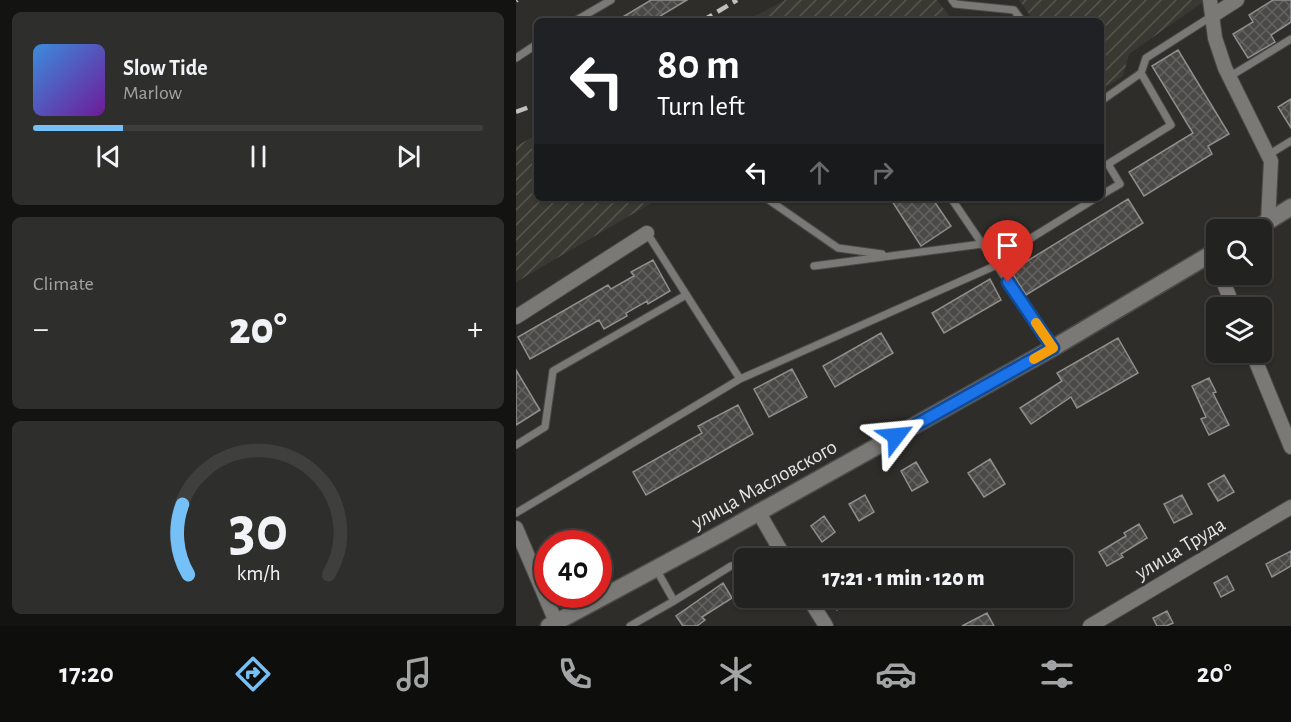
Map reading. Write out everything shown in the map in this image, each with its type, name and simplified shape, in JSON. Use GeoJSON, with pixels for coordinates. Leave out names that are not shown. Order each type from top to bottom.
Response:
{"type":"FeatureCollection","features":[{"type":"Feature","properties":{"kind":"street"},"geometry":{"type":"LineString","coordinates":[[1210,0],[1215,38],[1229,77],[1271,161],[1262,219]]}},
{"type":"Feature","properties":{"kind":"street"},"geometry":{"type":"LineString","coordinates":[[1212,16],[1237,0]]}},
{"type":"Feature","properties":{"kind":"street"},"geometry":{"type":"LineString","coordinates":[[1272,219],[1291,207]]}},
{"type":"Feature","properties":{"kind":"street"},"geometry":{"type":"LineString","coordinates":[[516,317],[647,233]]}},
{"type":"Feature","properties":{"kind":"street","name":"улица Масловского"},"geometry":{"type":"LineString","coordinates":[[552,624],[759,513],[1206,262]]}},
{"type":"Feature","properties":{"kind":"street"},"geometry":{"type":"LineString","coordinates":[[1257,363],[1291,447]]}},
{"type":"Feature","properties":{"kind":"street","name":"улица Труда"},"geometry":{"type":"LineString","coordinates":[[1089,626],[1291,507]]}},
{"type":"Feature","properties":{"kind":"street"},"geometry":{"type":"LineString","coordinates":[[759,513],[779,548]]}},
{"type":"Feature","properties":{"kind":"street"},"geometry":{"type":"LineString","coordinates":[[516,528],[552,624]]}},
{"type":"Feature","properties":{"kind":"street"},"geometry":{"type":"LineString","coordinates":[[814,608],[825,626]]}},
{"type":"Feature","properties":{"kind":"lane"},"geometry":{"type":"LineString","coordinates":[[580,18],[611,0]]}},
{"type":"Feature","properties":{"kind":"lane"},"geometry":{"type":"LineString","coordinates":[[952,0],[955,4],[1014,10],[1020,18]]}},
{"type":"Feature","properties":{"kind":"lane"},"geometry":{"type":"LineString","coordinates":[[1104,99],[1141,73],[1146,58],[1212,16]]}},
{"type":"Feature","properties":{"kind":"lane"},"geometry":{"type":"LineString","coordinates":[[1229,77],[1291,39]]}},
{"type":"Feature","properties":{"kind":"lane"},"geometry":{"type":"LineString","coordinates":[[516,58],[534,46]]}},
{"type":"Feature","properties":{"kind":"lane"},"geometry":{"type":"LineString","coordinates":[[1104,193],[1120,184],[1108,164],[1171,125],[1141,73]]}},
{"type":"Feature","properties":{"kind":"lane"},"geometry":{"type":"LineString","coordinates":[[1268,155],[1291,141]]}},
{"type":"Feature","properties":{"kind":"lane"},"geometry":{"type":"LineString","coordinates":[[770,201],[838,248],[891,256]]}},
{"type":"Feature","properties":{"kind":"lane"},"geometry":{"type":"LineString","coordinates":[[953,201],[1053,348]]}},
{"type":"Feature","properties":{"kind":"lane"},"geometry":{"type":"LineString","coordinates":[[516,513],[740,379],[995,263],[1091,201]]}},
{"type":"Feature","properties":{"kind":"lane"},"geometry":{"type":"LineString","coordinates":[[647,233],[740,379]]}},
{"type":"Feature","properties":{"kind":"lane"},"geometry":{"type":"LineString","coordinates":[[814,266],[982,244]]}},
{"type":"Feature","properties":{"kind":"lane"},"geometry":{"type":"LineString","coordinates":[[516,445],[544,427],[553,371],[686,295]]}},
{"type":"Feature","properties":{"kind":"lane"},"geometry":{"type":"LineString","coordinates":[[630,626],[731,566]]}},
{"type":"Feature","properties":{"kind":"lane"},"geometry":{"type":"LineString","coordinates":[[656,569],[674,601]]}},
{"type":"Feature","properties":{"kind":"shaded area"},"geometry":{"type":"Polygon","coordinates":[[[785,0],[937,0],[951,18],[752,18],[785,0]]]}},
{"type":"Feature","properties":{"kind":"shaded area"},"geometry":{"type":"Polygon","coordinates":[[[1019,0],[1202,0],[1203,2],[1129,54],[1123,76],[1104,89],[1104,18],[1032,18],[1019,0]]]}},
{"type":"Feature","properties":{"kind":"shaded area"},"geometry":{"type":"Polygon","coordinates":[[[534,137],[534,201],[655,201],[516,282],[516,146],[534,137]]]}},
{"type":"Feature","properties":{"kind":"building"},"geometry":{"type":"Polygon","coordinates":[[[651,0],[687,0],[657,18],[621,18],[651,0]]]}},
{"type":"Feature","properties":{"kind":"building"},"geometry":{"type":"Polygon","coordinates":[[[1273,0],[1291,0],[1291,22],[1271,35],[1275,42],[1248,58],[1233,34],[1253,22],[1249,15],[1273,0]]]}},
{"type":"Feature","properties":{"kind":"building"},"geometry":{"type":"Polygon","coordinates":[[[1178,50],[1229,134],[1208,146],[1212,154],[1144,196],[1129,172],[1193,133],[1152,66],[1178,50]]]}},
{"type":"Feature","properties":{"kind":"building"},"geometry":{"type":"Polygon","coordinates":[[[1291,99],[1291,128],[1278,107],[1291,99]]]}},
{"type":"Feature","properties":{"kind":"building"},"geometry":{"type":"Polygon","coordinates":[[[1128,199],[1143,223],[1026,295],[1011,271],[1128,199]]]}},
{"type":"Feature","properties":{"kind":"building"},"geometry":{"type":"Polygon","coordinates":[[[892,201],[934,201],[951,226],[921,246],[892,201]]]}},
{"type":"Feature","properties":{"kind":"building"},"geometry":{"type":"Polygon","coordinates":[[[653,260],[670,291],[626,313],[627,316],[604,329],[599,320],[530,359],[518,337],[608,285],[611,289],[634,276],[631,272],[653,260]]]}},
{"type":"Feature","properties":{"kind":"building"},"geometry":{"type":"Polygon","coordinates":[[[990,279],[1001,300],[944,333],[932,313],[990,279]]]}},
{"type":"Feature","properties":{"kind":"building"},"geometry":{"type":"Polygon","coordinates":[[[881,333],[893,353],[835,387],[823,366],[881,333]]]}},
{"type":"Feature","properties":{"kind":"building"},"geometry":{"type":"Polygon","coordinates":[[[1118,338],[1138,373],[1077,408],[1071,397],[1031,424],[1020,408],[1062,381],[1057,373],[1118,338]]]}},
{"type":"Feature","properties":{"kind":"building"},"geometry":{"type":"Polygon","coordinates":[[[792,369],[807,397],[769,417],[754,389],[792,369]]]}},
{"type":"Feature","properties":{"kind":"building"},"geometry":{"type":"Polygon","coordinates":[[[516,370],[540,410],[516,425],[516,370]]]}},
{"type":"Feature","properties":{"kind":"building"},"geometry":{"type":"Polygon","coordinates":[[[1209,378],[1216,392],[1213,393],[1229,425],[1209,435],[1201,419],[1206,417],[1192,386],[1209,378]]]}},
{"type":"Feature","properties":{"kind":"building"},"geometry":{"type":"Polygon","coordinates":[[[738,405],[753,434],[646,495],[633,472],[702,433],[698,426],[738,405]]]}},
{"type":"Feature","properties":{"kind":"building"},"geometry":{"type":"Polygon","coordinates":[[[990,459],[1005,484],[984,497],[968,473],[990,459]]]}},
{"type":"Feature","properties":{"kind":"building"},"geometry":{"type":"Polygon","coordinates":[[[916,462],[928,482],[912,491],[901,471],[916,462]]]}},
{"type":"Feature","properties":{"kind":"building"},"geometry":{"type":"Polygon","coordinates":[[[1224,475],[1234,492],[1218,501],[1208,484],[1224,475]]]}},
{"type":"Feature","properties":{"kind":"building"},"geometry":{"type":"Polygon","coordinates":[[[865,495],[874,512],[859,521],[849,504],[865,495]]]}},
{"type":"Feature","properties":{"kind":"building"},"geometry":{"type":"Polygon","coordinates":[[[1182,495],[1192,514],[1174,523],[1164,504],[1182,495]]]}},
{"type":"Feature","properties":{"kind":"building"},"geometry":{"type":"Polygon","coordinates":[[[824,516],[835,532],[822,542],[811,526],[824,516]]]}},
{"type":"Feature","properties":{"kind":"building"},"geometry":{"type":"Polygon","coordinates":[[[1139,524],[1147,538],[1121,554],[1123,557],[1107,566],[1099,552],[1126,536],[1124,533],[1139,524]]]}},
{"type":"Feature","properties":{"kind":"building"},"geometry":{"type":"Polygon","coordinates":[[[1291,551],[1291,566],[1272,577],[1266,564],[1291,551]]]}},
{"type":"Feature","properties":{"kind":"building"},"geometry":{"type":"Polygon","coordinates":[[[1227,576],[1234,590],[1221,597],[1214,583],[1227,576]]]}},
{"type":"Feature","properties":{"kind":"building"},"geometry":{"type":"Polygon","coordinates":[[[723,583],[732,598],[702,617],[705,620],[697,626],[683,626],[676,616],[723,583]]]}},
{"type":"Feature","properties":{"kind":"building"},"geometry":{"type":"Polygon","coordinates":[[[1167,611],[1173,623],[1157,626],[1153,618],[1167,611]]]}},
{"type":"Feature","properties":{"kind":"building"},"geometry":{"type":"Polygon","coordinates":[[[987,613],[994,626],[962,626],[987,613]]]}},
{"type":"Feature","properties":{"kind":"railway"},"geometry":{"type":"LineString","coordinates":[[707,18],[737,0]]}},
{"type":"Feature","properties":{"kind":"railway"},"geometry":{"type":"LineString","coordinates":[[516,112],[534,105]]}},
{"type":"Feature","properties":{"kind":"slow traffic"},"geometry":{"type":"LineString","coordinates":[[1034,359],[1053,348],[1036,323]]}},
{"type":"Feature","properties":{"kind":"route"},"geometry":{"type":"LineString","coordinates":[[896,436],[1053,348],[1008,282]]}}]}
